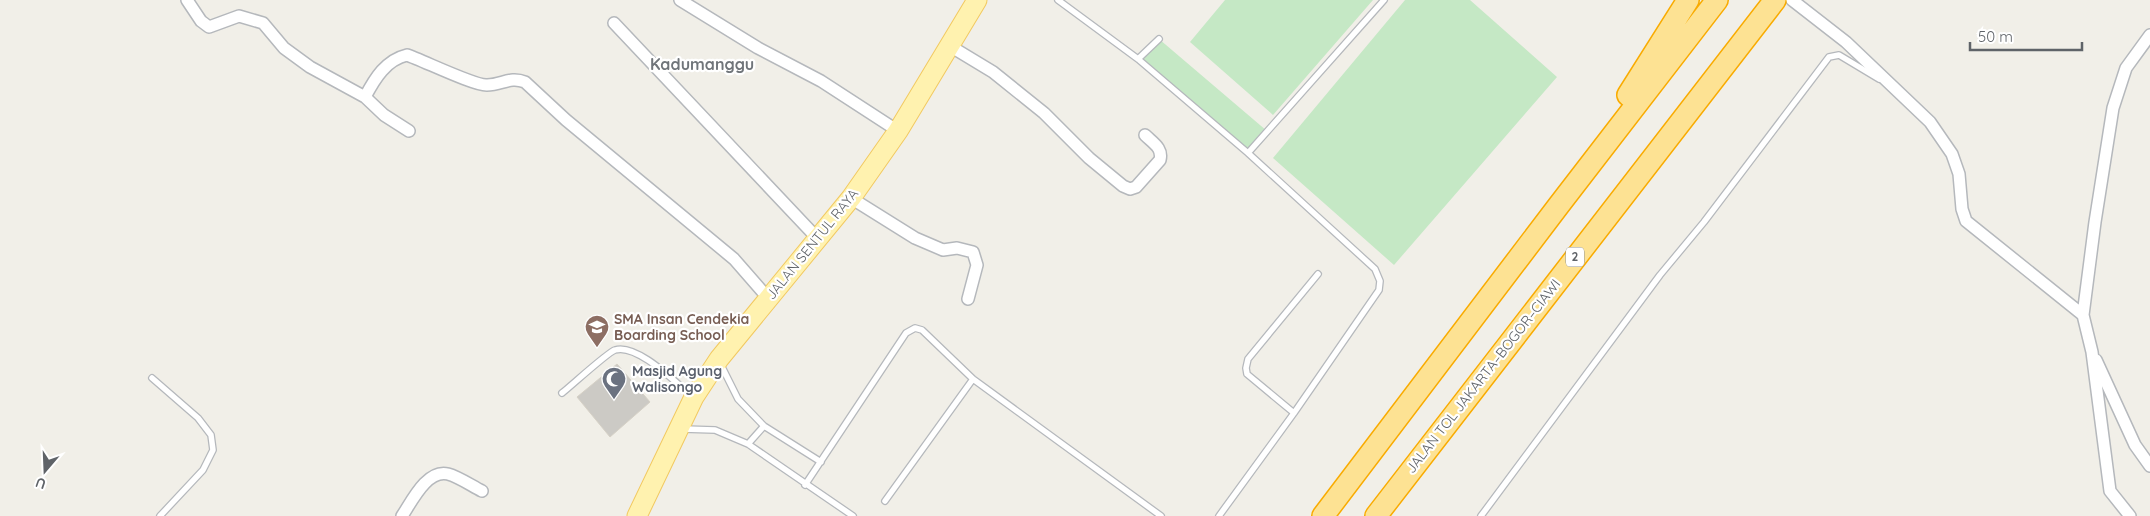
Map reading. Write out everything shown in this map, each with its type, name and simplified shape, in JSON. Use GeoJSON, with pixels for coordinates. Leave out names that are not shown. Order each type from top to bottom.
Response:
{"type":"FeatureCollection","features":[{"type":"Feature","properties":{"kind":"highway"},"geometry":{"type":"LineString","coordinates":[[1559,205],[1688,0]]}},
{"type":"Feature","properties":{"kind":"highway"},"geometry":{"type":"LineString","coordinates":[[1323,516],[1717,0]]}},
{"type":"Feature","properties":{"kind":"highway","name":"JALAN TOL JAKARTA–BOGOR–CIAWI"},"geometry":{"type":"LineString","coordinates":[[1376,516],[1775,0]]}},
{"type":"Feature","properties":{"kind":"main road","name":"JALAN SENTUL RAYA"},"geometry":{"type":"LineString","coordinates":[[637,516],[694,397],[719,359],[851,198],[898,131],[977,0]]}},
{"type":"Feature","properties":{"kind":"street"},"geometry":{"type":"LineString","coordinates":[[186,0],[201,21],[209,27],[240,16],[263,23],[284,48],[310,67],[365,96],[384,115],[409,131]]}},
{"type":"Feature","properties":{"kind":"street"},"geometry":{"type":"LineString","coordinates":[[680,0],[758,48],[821,81],[898,131]]}},
{"type":"Feature","properties":{"kind":"street"},"geometry":{"type":"LineString","coordinates":[[1792,0],[1846,42],[1930,122],[1952,154],[1959,174],[1962,209],[1966,221],[2083,316]]}},
{"type":"Feature","properties":{"kind":"street"},"geometry":{"type":"LineString","coordinates":[[614,23],[818,239]]}},
{"type":"Feature","properties":{"kind":"street"},"geometry":{"type":"LineString","coordinates":[[2130,516],[2110,491],[2092,352],[2083,316],[2113,108],[2126,68],[2150,35]]}},
{"type":"Feature","properties":{"kind":"street"},"geometry":{"type":"LineString","coordinates":[[950,46],[993,72],[1044,113],[1089,158],[1123,186],[1130,189],[1136,188],[1160,160],[1162,154],[1159,148],[1145,136]]}},
{"type":"Feature","properties":{"kind":"street"},"geometry":{"type":"LineString","coordinates":[[365,96],[384,67],[397,57],[407,55],[487,85],[509,79],[525,82],[566,120],[734,259],[768,298]]}},
{"type":"Feature","properties":{"kind":"street"},"geometry":{"type":"LineString","coordinates":[[851,198],[915,238],[943,250],[957,248],[973,252],[978,265],[968,299]]}},
{"type":"Feature","properties":{"kind":"street"},"geometry":{"type":"LineString","coordinates":[[2092,352],[2136,445],[2150,466]]}},
{"type":"Feature","properties":{"kind":"street"},"geometry":{"type":"LineString","coordinates":[[402,516],[430,477],[439,473],[449,474],[482,491]]}},
{"type":"Feature","properties":{"kind":"lane"},"geometry":{"type":"LineString","coordinates":[[1058,0],[1138,59],[1248,153],[1375,269],[1380,280],[1378,290],[1294,413],[1219,516]]}},
{"type":"Feature","properties":{"kind":"lane"},"geometry":{"type":"LineString","coordinates":[[1248,153],[1384,0]]}},
{"type":"Feature","properties":{"kind":"lane"},"geometry":{"type":"LineString","coordinates":[[1138,59],[1159,39]]}},
{"type":"Feature","properties":{"kind":"lane"},"geometry":{"type":"LineString","coordinates":[[1481,516],[1660,275],[1704,222],[1828,57],[1839,55],[1891,86]]}},
{"type":"Feature","properties":{"kind":"lane"},"geometry":{"type":"LineString","coordinates":[[1294,413],[1247,374],[1246,368],[1248,358],[1318,274]]}},
{"type":"Feature","properties":{"kind":"lane"},"geometry":{"type":"LineString","coordinates":[[805,485],[906,333],[914,328],[922,330],[973,378],[1161,516]]}},
{"type":"Feature","properties":{"kind":"lane"},"geometry":{"type":"LineString","coordinates":[[562,393],[615,350],[630,350],[646,358],[694,397]]}},
{"type":"Feature","properties":{"kind":"lane"},"geometry":{"type":"LineString","coordinates":[[719,359],[738,399],[764,426],[821,462]]}},
{"type":"Feature","properties":{"kind":"lane"},"geometry":{"type":"LineString","coordinates":[[152,378],[198,418],[210,435],[213,450],[202,470],[160,516]]}},
{"type":"Feature","properties":{"kind":"lane"},"geometry":{"type":"LineString","coordinates":[[885,501],[973,378]]}},
{"type":"Feature","properties":{"kind":"lane"},"geometry":{"type":"LineString","coordinates":[[748,444],[764,426]]}},
{"type":"Feature","properties":{"kind":"lane"},"geometry":{"type":"LineString","coordinates":[[679,428],[715,430],[748,444],[805,485],[853,516]]}},
{"type":"Feature","properties":{"kind":"green space"},"geometry":{"type":"Polygon","coordinates":[[[1225,0],[1373,0],[1273,115],[1190,42],[1225,0]]]}},
{"type":"Feature","properties":{"kind":"green space"},"geometry":{"type":"Polygon","coordinates":[[[1405,0],[1470,0],[1557,77],[1394,265],[1273,158],[1405,0]]]}},
{"type":"Feature","properties":{"kind":"green space"},"geometry":{"type":"Polygon","coordinates":[[[1159,39],[1267,131],[1248,153],[1138,59],[1159,39]]]}},
{"type":"Feature","properties":{"kind":"building","name":"Masjid Agung Walisongo"},"geometry":{"type":"Polygon","coordinates":[[[617,364],[650,402],[610,437],[577,397],[617,364]]]}},
{"type":"Feature","properties":{"kind":"place","name":"SMA Insan Cendekia Boarding School"},"geometry":{"type":"Point","coordinates":[597,348]}},
{"type":"Feature","properties":{"kind":"place","name":"Masjid Agung Walisongo"},"geometry":{"type":"Point","coordinates":[614,400]}},
{"type":"Feature","properties":{"kind":"district","name":"Kadumanggu"},"geometry":{"type":"Point","coordinates":[702,64]}}]}
